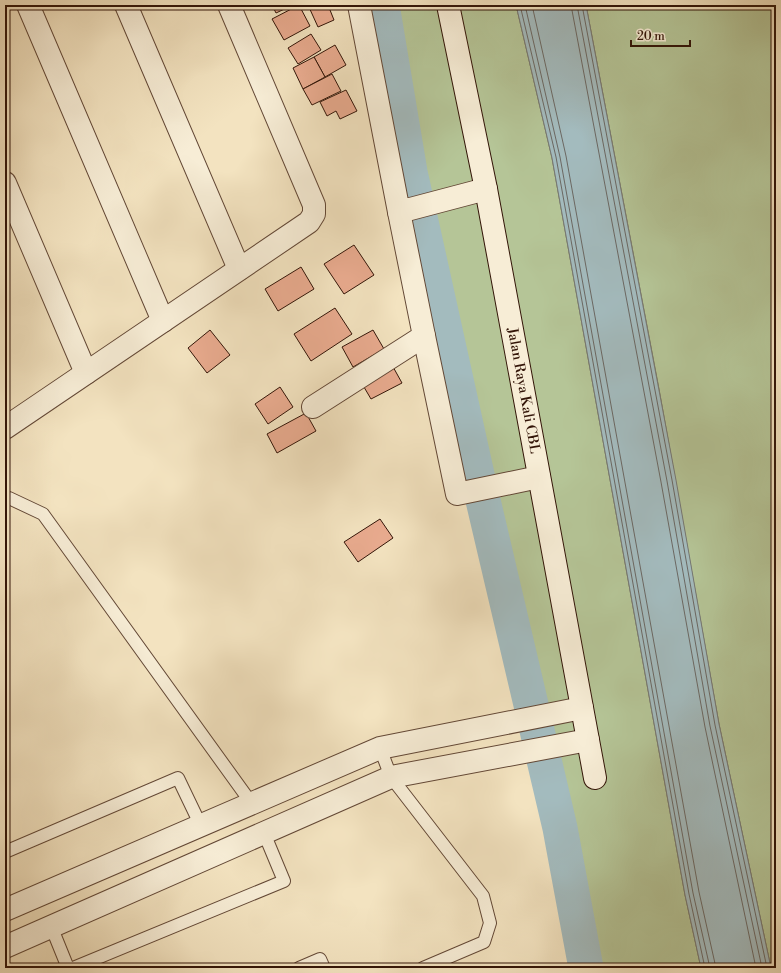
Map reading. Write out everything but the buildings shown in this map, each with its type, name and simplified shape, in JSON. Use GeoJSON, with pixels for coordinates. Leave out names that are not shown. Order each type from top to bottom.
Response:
{"type":"FeatureCollection","features":[{"type":"Feature","properties":{"kind":"street"},"geometry":{"type":"LineString","coordinates":[[28,5],[163,321]]}},
{"type":"Feature","properties":{"kind":"street"},"geometry":{"type":"LineString","coordinates":[[126,5],[239,269]]}},
{"type":"Feature","properties":{"kind":"street"},"geometry":{"type":"LineString","coordinates":[[6,424],[86,373],[309,222],[314,214],[314,205],[229,5]]}},
{"type":"Feature","properties":{"kind":"street"},"geometry":{"type":"LineString","coordinates":[[360,5],[403,211],[424,336],[457,494],[540,477]]}},
{"type":"Feature","properties":{"kind":"street","name":"Jalan Raya Kali CBL"},"geometry":{"type":"LineString","coordinates":[[448,5],[486,189],[595,778]]}},
{"type":"Feature","properties":{"kind":"street"},"geometry":{"type":"LineString","coordinates":[[5,182],[86,373]]}},
{"type":"Feature","properties":{"kind":"street"},"geometry":{"type":"LineString","coordinates":[[403,211],[486,189]]}},
{"type":"Feature","properties":{"kind":"street"},"geometry":{"type":"LineString","coordinates":[[313,407],[424,336]]}},
{"type":"Feature","properties":{"kind":"street"},"geometry":{"type":"LineString","coordinates":[[5,910],[380,748],[582,708]]}},
{"type":"Feature","properties":{"kind":"street"},"geometry":{"type":"LineString","coordinates":[[5,947],[391,777],[588,740]]}},
{"type":"Feature","properties":{"kind":"street"},"geometry":{"type":"LineString","coordinates":[[252,804],[264,833]]}},
{"type":"Feature","properties":{"kind":"lane"},"geometry":{"type":"LineString","coordinates":[[5,498],[9,498],[43,514],[252,804]]}},
{"type":"Feature","properties":{"kind":"lane"},"geometry":{"type":"LineString","coordinates":[[380,748],[391,777],[483,896],[490,923],[484,942],[423,968]]}},
{"type":"Feature","properties":{"kind":"lane"},"geometry":{"type":"LineString","coordinates":[[5,852],[178,778],[201,826]]}},
{"type":"Feature","properties":{"kind":"lane"},"geometry":{"type":"LineString","coordinates":[[73,968],[284,881],[264,833]]}},
{"type":"Feature","properties":{"kind":"lane"},"geometry":{"type":"LineString","coordinates":[[51,926],[68,968]]}},
{"type":"Feature","properties":{"kind":"lane"},"geometry":{"type":"LineString","coordinates":[[299,968],[320,959],[324,968]]}},
{"type":"Feature","properties":{"kind":"green space"},"geometry":{"type":"Polygon","coordinates":[[[392,5],[516,5],[552,158],[685,895],[701,968],[583,968],[392,5]]]}},
{"type":"Feature","properties":{"kind":"green space"},"geometry":{"type":"Polygon","coordinates":[[[586,5],[776,5],[776,968],[771,968],[719,724],[659,389],[586,5]]]}},
{"type":"Feature","properties":{"kind":"water"},"geometry":{"type":"Polygon","coordinates":[[[516,5],[586,5],[676,480],[719,724],[771,968],[701,968],[685,895],[552,158],[516,5]]]}},
{"type":"Feature","properties":{"kind":"waterway"},"geometry":{"type":"LineString","coordinates":[[382,5],[410,172],[478,479],[560,828],[586,968]]}}]}
